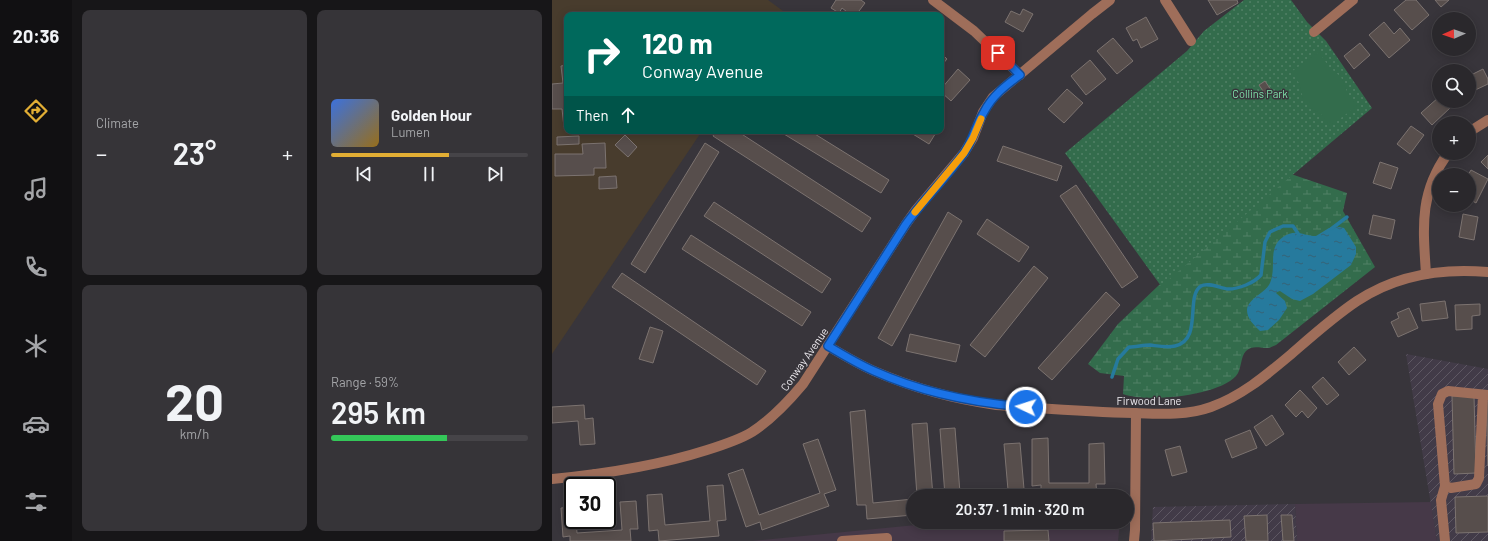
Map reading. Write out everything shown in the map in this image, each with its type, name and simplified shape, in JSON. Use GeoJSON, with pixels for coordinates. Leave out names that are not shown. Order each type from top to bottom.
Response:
{"type":"FeatureCollection","features":[{"type":"Feature","properties":{"kind":"street"},"geometry":{"type":"LineString","coordinates":[[933,0],[974,31],[1020,75]]}},
{"type":"Feature","properties":{"kind":"street","name":"Conway Avenue"},"geometry":{"type":"LineString","coordinates":[[552,479],[627,470],[672,460],[731,442],[751,433],[766,422],[786,404],[803,384],[906,224],[964,153],[973,138],[983,112],[993,97],[1110,0]]}},
{"type":"Feature","properties":{"kind":"street"},"geometry":{"type":"LineString","coordinates":[[1165,0],[1191,41]]}},
{"type":"Feature","properties":{"kind":"street"},"geometry":{"type":"LineString","coordinates":[[1314,32],[1353,0]]}},
{"type":"Feature","properties":{"kind":"street"},"geometry":{"type":"LineString","coordinates":[[1476,128],[1488,120]]}},
{"type":"Feature","properties":{"kind":"street"},"geometry":{"type":"LineString","coordinates":[[1426,274],[1423,221],[1426,200],[1433,180],[1444,160]]}},
{"type":"Feature","properties":{"kind":"street","name":"Firwood Lane"},"geometry":{"type":"LineString","coordinates":[[828,346],[874,371],[907,384],[943,395],[996,405],[1136,413],[1166,414],[1188,412],[1209,407],[1230,399],[1259,381],[1336,316],[1358,300],[1394,283],[1426,274],[1449,271],[1488,272]]}},
{"type":"Feature","properties":{"kind":"street"},"geometry":{"type":"LineString","coordinates":[[1445,486],[1450,488],[1476,484],[1479,478],[1485,395],[1448,390],[1442,394],[1438,404],[1445,486],[1441,500],[1445,541]]}},
{"type":"Feature","properties":{"kind":"street"},"geometry":{"type":"LineString","coordinates":[[1134,541],[1136,413]]}},
{"type":"Feature","properties":{"kind":"street"},"geometry":{"type":"LineString","coordinates":[[842,541],[887,538],[887,541]]}},
{"type":"Feature","properties":{"kind":"shaded area"},"geometry":{"type":"Polygon","coordinates":[[[552,0],[768,0],[783,11],[782,12],[564,12],[564,134],[700,134],[552,354],[552,0]]]}},
{"type":"Feature","properties":{"kind":"shaded area"},"geometry":{"type":"Polygon","coordinates":[[[1406,354],[1488,369],[1488,541],[1437,541],[1406,354]]]}},
{"type":"Feature","properties":{"kind":"shaded area"},"geometry":{"type":"Polygon","coordinates":[[[1431,502],[1437,541],[1297,541],[1295,504],[1431,502]]]}},
{"type":"Feature","properties":{"kind":"shaded area"},"geometry":{"type":"Polygon","coordinates":[[[1295,504],[1297,541],[1151,541],[1153,507],[1295,504]]]}},
{"type":"Feature","properties":{"kind":"shaded area"},"geometry":{"type":"Polygon","coordinates":[[[906,526],[906,529],[1119,529],[1118,541],[752,541],[906,526]]]}},
{"type":"Feature","properties":{"kind":"green space","name":"Collins Park"},"geometry":{"type":"Polygon","coordinates":[[[1244,0],[1291,0],[1307,22],[1326,41],[1372,108],[1161,286],[1065,153],[1187,51],[1204,31],[1244,0]]]}},
{"type":"Feature","properties":{"kind":"green space"},"geometry":{"type":"Polygon","coordinates":[[[1319,52],[1329,67],[1341,77],[1348,94],[1357,106],[1330,126],[1322,115],[1309,107],[1303,98],[1299,83],[1291,72],[1319,52]]]}},
{"type":"Feature","properties":{"kind":"green space"},"geometry":{"type":"Polygon","coordinates":[[[1291,174],[1347,193],[1343,211],[1375,267],[1276,345],[1268,348],[1253,347],[1248,349],[1244,354],[1236,376],[1227,383],[1214,389],[1199,393],[1165,398],[1134,397],[1123,394],[1124,376],[1100,373],[1088,364],[1118,324],[1158,286],[1291,174]]]}},
{"type":"Feature","properties":{"kind":"water"},"geometry":{"type":"Polygon","coordinates":[[[1329,228],[1344,228],[1356,247],[1356,254],[1351,265],[1313,294],[1300,301],[1292,299],[1280,291],[1277,292],[1276,293],[1285,301],[1287,308],[1279,320],[1268,330],[1260,331],[1253,324],[1247,310],[1250,302],[1265,290],[1270,283],[1273,271],[1274,252],[1278,241],[1292,233],[1316,236],[1329,228]]]}},
{"type":"Feature","properties":{"kind":"building"},"geometry":{"type":"Polygon","coordinates":[[[836,0],[861,0],[865,3],[858,12],[847,12],[842,8],[840,12],[837,12],[831,8],[836,0]]]}},
{"type":"Feature","properties":{"kind":"building"},"geometry":{"type":"Polygon","coordinates":[[[1208,0],[1237,0],[1238,3],[1217,15],[1208,0]]]}},
{"type":"Feature","properties":{"kind":"building"},"geometry":{"type":"Polygon","coordinates":[[[1406,0],[1416,0],[1429,15],[1412,30],[1394,10],[1406,0]]]}},
{"type":"Feature","properties":{"kind":"building"},"geometry":{"type":"Polygon","coordinates":[[[1435,0],[1449,0],[1441,7],[1435,0]]]}},
{"type":"Feature","properties":{"kind":"building"},"geometry":{"type":"Polygon","coordinates":[[[1023,9],[1033,14],[1023,32],[1005,22],[1011,11],[1020,15],[1023,9]]]}},
{"type":"Feature","properties":{"kind":"building"},"geometry":{"type":"Polygon","coordinates":[[[1146,17],[1158,39],[1141,48],[1137,39],[1133,41],[1126,28],[1146,17]]]}},
{"type":"Feature","properties":{"kind":"building"},"geometry":{"type":"Polygon","coordinates":[[[1384,22],[1394,34],[1400,28],[1410,40],[1389,58],[1369,35],[1384,22]]]}},
{"type":"Feature","properties":{"kind":"building"},"geometry":{"type":"Polygon","coordinates":[[[1113,38],[1133,61],[1117,74],[1097,51],[1113,38]]]}},
{"type":"Feature","properties":{"kind":"building"},"geometry":{"type":"Polygon","coordinates":[[[1360,43],[1370,55],[1354,69],[1344,56],[1360,43]]]}},
{"type":"Feature","properties":{"kind":"building"},"geometry":{"type":"Polygon","coordinates":[[[1090,60],[1106,79],[1086,95],[1071,76],[1090,60]]]}},
{"type":"Feature","properties":{"kind":"building"},"geometry":{"type":"Polygon","coordinates":[[[561,66],[564,66],[564,127],[562,109],[552,109],[552,84],[563,83],[561,66]]]}},
{"type":"Feature","properties":{"kind":"building"},"geometry":{"type":"Polygon","coordinates":[[[958,69],[970,80],[951,101],[944,95],[944,85],[958,69]]]}},
{"type":"Feature","properties":{"kind":"building"},"geometry":{"type":"Polygon","coordinates":[[[1483,69],[1488,79],[1488,84],[1476,90],[1476,72],[1483,69]]]}},
{"type":"Feature","properties":{"kind":"building"},"geometry":{"type":"Polygon","coordinates":[[[1265,81],[1271,90],[1265,94],[1259,85],[1265,81]]]}},
{"type":"Feature","properties":{"kind":"building"},"geometry":{"type":"Polygon","coordinates":[[[1067,89],[1083,103],[1064,123],[1048,109],[1067,89]]]}},
{"type":"Feature","properties":{"kind":"building"},"geometry":{"type":"Polygon","coordinates":[[[1432,103],[1432,108],[1450,108],[1442,116],[1432,116],[1432,125],[1421,113],[1432,103]]]}},
{"type":"Feature","properties":{"kind":"building"},"geometry":{"type":"Polygon","coordinates":[[[1411,126],[1424,135],[1410,154],[1397,144],[1411,126]]]}},
{"type":"Feature","properties":{"kind":"building"},"geometry":{"type":"Polygon","coordinates":[[[714,134],[742,134],[871,218],[862,232],[713,136],[714,134]]]}},
{"type":"Feature","properties":{"kind":"building"},"geometry":{"type":"Polygon","coordinates":[[[784,134],[815,134],[889,180],[881,193],[784,134]]]}},
{"type":"Feature","properties":{"kind":"building"},"geometry":{"type":"Polygon","coordinates":[[[913,134],[935,134],[929,144],[913,134]]]}},
{"type":"Feature","properties":{"kind":"building"},"geometry":{"type":"Polygon","coordinates":[[[625,135],[637,147],[628,157],[615,145],[625,135]]]}},
{"type":"Feature","properties":{"kind":"building"},"geometry":{"type":"Polygon","coordinates":[[[579,136],[579,144],[557,145],[557,137],[579,136]]]}},
{"type":"Feature","properties":{"kind":"building"},"geometry":{"type":"Polygon","coordinates":[[[605,143],[606,168],[594,168],[594,175],[555,176],[555,154],[583,154],[582,144],[605,143]]]}},
{"type":"Feature","properties":{"kind":"building"},"geometry":{"type":"Polygon","coordinates":[[[705,143],[719,152],[645,273],[631,264],[705,143]]]}},
{"type":"Feature","properties":{"kind":"building"},"geometry":{"type":"Polygon","coordinates":[[[1003,146],[1062,166],[1057,181],[997,161],[1003,146]]]}},
{"type":"Feature","properties":{"kind":"building"},"geometry":{"type":"Polygon","coordinates":[[[1488,155],[1488,169],[1481,162],[1488,155]]]}},
{"type":"Feature","properties":{"kind":"building"},"geometry":{"type":"Polygon","coordinates":[[[1380,162],[1398,168],[1391,189],[1373,183],[1380,162]]]}},
{"type":"Feature","properties":{"kind":"building"},"geometry":{"type":"Polygon","coordinates":[[[1476,173],[1488,179],[1476,203],[1476,173]]]}},
{"type":"Feature","properties":{"kind":"building"},"geometry":{"type":"Polygon","coordinates":[[[616,176],[617,188],[599,189],[599,177],[616,176]]]}},
{"type":"Feature","properties":{"kind":"building"},"geometry":{"type":"Polygon","coordinates":[[[1076,185],[1138,277],[1122,288],[1060,196],[1076,185]]]}},
{"type":"Feature","properties":{"kind":"building"},"geometry":{"type":"Polygon","coordinates":[[[714,202],[831,279],[822,293],[704,216],[714,202]]]}},
{"type":"Feature","properties":{"kind":"building"},"geometry":{"type":"Polygon","coordinates":[[[948,212],[962,221],[892,346],[878,338],[948,212]]]}},
{"type":"Feature","properties":{"kind":"building"},"geometry":{"type":"Polygon","coordinates":[[[1463,214],[1478,217],[1474,240],[1459,237],[1463,214]]]}},
{"type":"Feature","properties":{"kind":"building"},"geometry":{"type":"Polygon","coordinates":[[[1373,215],[1395,220],[1391,239],[1369,234],[1373,215]]]}},
{"type":"Feature","properties":{"kind":"building"},"geometry":{"type":"Polygon","coordinates":[[[987,219],[1029,247],[1019,262],[977,234],[987,219]]]}},
{"type":"Feature","properties":{"kind":"building"},"geometry":{"type":"Polygon","coordinates":[[[691,235],[811,312],[802,326],[682,249],[691,235]]]}},
{"type":"Feature","properties":{"kind":"building"},"geometry":{"type":"Polygon","coordinates":[[[1034,266],[1048,278],[985,357],[970,345],[1034,266]]]}},
{"type":"Feature","properties":{"kind":"building"},"geometry":{"type":"Polygon","coordinates":[[[622,273],[766,371],[757,385],[612,287],[622,273]]]}},
{"type":"Feature","properties":{"kind":"building"},"geometry":{"type":"Polygon","coordinates":[[[1106,292],[1120,305],[1052,380],[1038,368],[1106,292]]]}},
{"type":"Feature","properties":{"kind":"building"},"geometry":{"type":"Polygon","coordinates":[[[1445,301],[1448,318],[1422,321],[1420,304],[1445,301]]]}},
{"type":"Feature","properties":{"kind":"building"},"geometry":{"type":"Polygon","coordinates":[[[1480,304],[1480,315],[1472,316],[1472,329],[1456,330],[1455,305],[1480,304]]]}},
{"type":"Feature","properties":{"kind":"building"},"geometry":{"type":"Polygon","coordinates":[[[1409,308],[1418,328],[1398,337],[1391,322],[1399,318],[1397,313],[1409,308]]]}},
{"type":"Feature","properties":{"kind":"building"},"geometry":{"type":"Polygon","coordinates":[[[650,327],[663,331],[653,363],[639,359],[650,327]]]}},
{"type":"Feature","properties":{"kind":"building"},"geometry":{"type":"Polygon","coordinates":[[[910,334],[960,345],[956,362],[906,351],[910,334]]]}},
{"type":"Feature","properties":{"kind":"building"},"geometry":{"type":"Polygon","coordinates":[[[1354,347],[1366,360],[1349,375],[1338,362],[1354,347]]]}},
{"type":"Feature","properties":{"kind":"building"},"geometry":{"type":"Polygon","coordinates":[[[1323,377],[1339,395],[1327,405],[1312,387],[1323,377]]]}},
{"type":"Feature","properties":{"kind":"building"},"geometry":{"type":"Polygon","coordinates":[[[1300,390],[1317,408],[1308,418],[1302,411],[1296,417],[1285,405],[1300,390]]]}},
{"type":"Feature","properties":{"kind":"building"},"geometry":{"type":"Polygon","coordinates":[[[1452,396],[1474,396],[1476,473],[1454,474],[1452,396]]]}},
{"type":"Feature","properties":{"kind":"building"},"geometry":{"type":"Polygon","coordinates":[[[1486,401],[1488,401],[1488,466],[1486,401]]]}},
{"type":"Feature","properties":{"kind":"building"},"geometry":{"type":"Polygon","coordinates":[[[584,405],[585,419],[593,418],[595,444],[580,445],[578,421],[552,423],[552,407],[584,405]]]}},
{"type":"Feature","properties":{"kind":"building"},"geometry":{"type":"Polygon","coordinates":[[[865,410],[873,503],[906,500],[906,516],[867,519],[866,505],[857,505],[850,412],[865,410]]]}},
{"type":"Feature","properties":{"kind":"building"},"geometry":{"type":"Polygon","coordinates":[[[1272,415],[1284,434],[1266,446],[1254,427],[1272,415]]]}},
{"type":"Feature","properties":{"kind":"building"},"geometry":{"type":"Polygon","coordinates":[[[927,423],[932,489],[917,489],[912,424],[927,423]]]}},
{"type":"Feature","properties":{"kind":"building"},"geometry":{"type":"Polygon","coordinates":[[[955,428],[960,489],[944,489],[940,429],[955,428]]]}},
{"type":"Feature","properties":{"kind":"building"},"geometry":{"type":"Polygon","coordinates":[[[1250,430],[1257,448],[1232,458],[1225,440],[1250,430]]]}},
{"type":"Feature","properties":{"kind":"building"},"geometry":{"type":"Polygon","coordinates":[[[1048,438],[1049,483],[1089,483],[1089,444],[1104,443],[1105,484],[1096,484],[1096,489],[1041,489],[1041,485],[1032,486],[1032,439],[1048,438]]]}},
{"type":"Feature","properties":{"kind":"building"},"geometry":{"type":"Polygon","coordinates":[[[818,439],[836,490],[824,494],[829,506],[762,530],[760,522],[746,527],[728,474],[743,469],[759,515],[820,493],[803,444],[818,439]]]}},
{"type":"Feature","properties":{"kind":"building"},"geometry":{"type":"Polygon","coordinates":[[[1020,443],[1024,489],[1008,489],[1004,444],[1020,443]]]}},
{"type":"Feature","properties":{"kind":"building"},"geometry":{"type":"Polygon","coordinates":[[[1180,446],[1187,472],[1172,476],[1165,450],[1180,446]]]}},
{"type":"Feature","properties":{"kind":"building"},"geometry":{"type":"Polygon","coordinates":[[[723,485],[726,520],[717,521],[719,536],[659,541],[658,530],[649,531],[647,495],[662,494],[665,525],[710,521],[707,486],[723,485]]]}},
{"type":"Feature","properties":{"kind":"building"},"geometry":{"type":"Polygon","coordinates":[[[1488,496],[1488,532],[1456,533],[1455,497],[1488,496]]]}},
{"type":"Feature","properties":{"kind":"building"},"geometry":{"type":"Polygon","coordinates":[[[636,501],[638,529],[630,529],[631,541],[570,541],[570,536],[563,537],[561,508],[564,508],[564,529],[577,529],[577,533],[622,530],[620,502],[636,501]]]}},
{"type":"Feature","properties":{"kind":"building"},"geometry":{"type":"Polygon","coordinates":[[[1267,515],[1268,541],[1246,541],[1244,516],[1267,515]]]}},
{"type":"Feature","properties":{"kind":"building"},"geometry":{"type":"Polygon","coordinates":[[[1281,515],[1292,515],[1294,541],[1283,541],[1281,515]]]}},
{"type":"Feature","properties":{"kind":"building"},"geometry":{"type":"Polygon","coordinates":[[[1230,520],[1231,537],[1154,541],[1153,523],[1230,520]]]}},
{"type":"Feature","properties":{"kind":"building"},"geometry":{"type":"Polygon","coordinates":[[[1048,530],[1049,541],[1004,541],[1004,531],[1048,530]]]}},
{"type":"Feature","properties":{"kind":"waterway"},"geometry":{"type":"LineString","coordinates":[[1331,229],[1347,217]]}},
{"type":"Feature","properties":{"kind":"waterway"},"geometry":{"type":"LineString","coordinates":[[1112,377],[1118,359],[1129,347],[1150,345],[1172,347],[1184,342],[1189,336],[1196,291],[1201,286],[1211,285],[1232,289],[1246,285],[1258,278],[1261,275],[1265,242],[1270,232],[1283,226],[1293,226],[1299,235]]}},
{"type":"Feature","properties":{"kind":"slow traffic"},"geometry":{"type":"LineString","coordinates":[[915,212],[964,153],[973,138],[981,119]]}},
{"type":"Feature","properties":{"kind":"route"},"geometry":{"type":"LineString","coordinates":[[998,53],[1020,75],[993,97],[983,112],[973,138],[964,153],[906,224],[828,346],[874,371],[919,388],[943,395],[978,402],[1026,407]]}}]}
